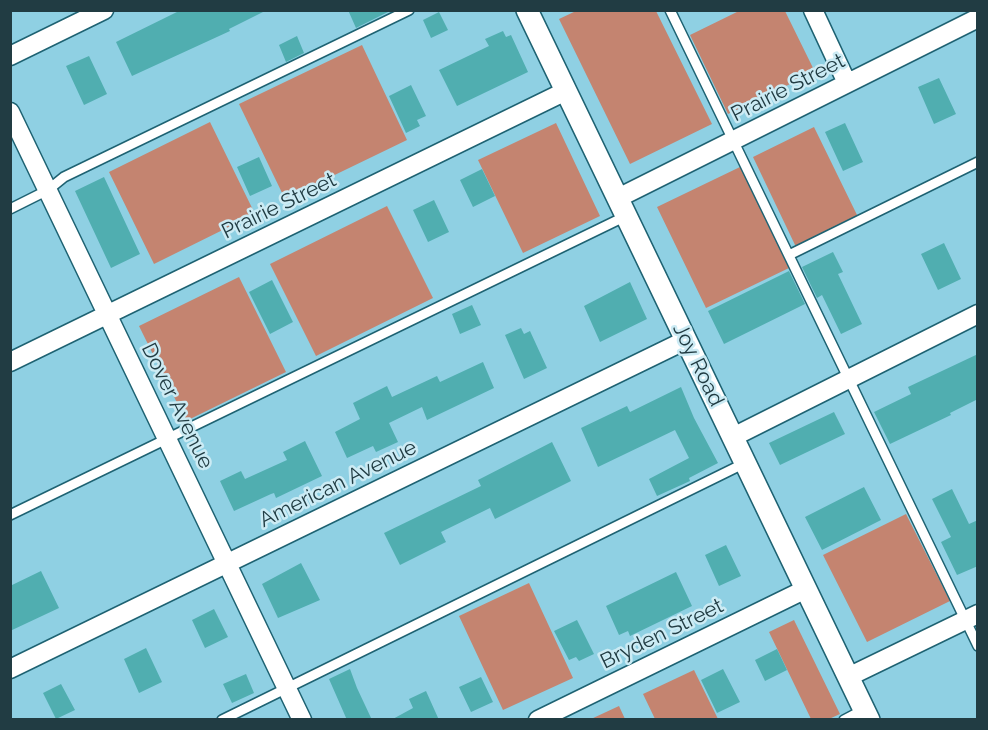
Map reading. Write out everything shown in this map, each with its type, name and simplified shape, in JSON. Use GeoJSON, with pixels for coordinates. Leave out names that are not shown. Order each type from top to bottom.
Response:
{"type":"FeatureCollection","features":[{"type":"Feature","properties":{"kind":"street"},"geometry":{"type":"LineString","coordinates":[[10,56],[104,10]]}},
{"type":"Feature","properties":{"kind":"street","name":"Joy Road"},"geometry":{"type":"LineString","coordinates":[[528,10],[866,715]]}},
{"type":"Feature","properties":{"kind":"street"},"geometry":{"type":"LineString","coordinates":[[813,10],[848,83]]}},
{"type":"Feature","properties":{"kind":"street","name":"Prairie Street"},"geometry":{"type":"LineString","coordinates":[[622,207],[733,140],[978,18]]}},
{"type":"Feature","properties":{"kind":"street","name":"Prairie Street"},"geometry":{"type":"LineString","coordinates":[[10,362],[566,91]]}},
{"type":"Feature","properties":{"kind":"street","name":"Dover Avenue"},"geometry":{"type":"LineString","coordinates":[[10,112],[302,720]]}},
{"type":"Feature","properties":{"kind":"street"},"geometry":{"type":"LineString","coordinates":[[733,436],[978,314]]}},
{"type":"Feature","properties":{"kind":"street","name":"American Avenue"},"geometry":{"type":"LineString","coordinates":[[10,669],[686,340]]}},
{"type":"Feature","properties":{"kind":"street","name":"Bryden Street"},"geometry":{"type":"LineString","coordinates":[[538,720],[806,589]]}},
{"type":"Feature","properties":{"kind":"street"},"geometry":{"type":"LineString","coordinates":[[848,677],[971,617]]}},
{"type":"Feature","properties":{"kind":"lane"},"geometry":{"type":"LineString","coordinates":[[10,209],[48,190],[64,177],[409,10]]}},
{"type":"Feature","properties":{"kind":"lane"},"geometry":{"type":"LineString","coordinates":[[670,10],[848,379],[971,617],[978,646]]}},
{"type":"Feature","properties":{"kind":"lane"},"geometry":{"type":"LineString","coordinates":[[789,255],[978,162]]}},
{"type":"Feature","properties":{"kind":"lane"},"geometry":{"type":"LineString","coordinates":[[10,515],[622,207]]}},
{"type":"Feature","properties":{"kind":"lane"},"geometry":{"type":"LineString","coordinates":[[222,720],[746,463]]}},
{"type":"Feature","properties":{"kind":"lane"},"geometry":{"type":"LineString","coordinates":[[844,720],[866,715]]}},
{"type":"Feature","properties":{"kind":"shaded area"},"geometry":{"type":"Polygon","coordinates":[[[741,10],[785,11],[815,72],[728,114],[690,35],[741,10]]]}},
{"type":"Feature","properties":{"kind":"shaded area"},"geometry":{"type":"Polygon","coordinates":[[[576,11],[656,11],[712,124],[630,164],[559,19],[576,11]]]}},
{"type":"Feature","properties":{"kind":"shaded area"},"geometry":{"type":"Polygon","coordinates":[[[362,45],[407,140],[285,199],[239,104],[362,45]]]}},
{"type":"Feature","properties":{"kind":"shaded area"},"geometry":{"type":"Polygon","coordinates":[[[210,122],[255,214],[154,264],[109,172],[210,122]]]}},
{"type":"Feature","properties":{"kind":"shaded area"},"geometry":{"type":"Polygon","coordinates":[[[556,123],[600,216],[523,253],[478,160],[556,123]]]}},
{"type":"Feature","properties":{"kind":"shaded area"},"geometry":{"type":"Polygon","coordinates":[[[814,127],[858,217],[796,247],[753,157],[814,127]]]}},
{"type":"Feature","properties":{"kind":"shaded area"},"geometry":{"type":"Polygon","coordinates":[[[740,167],[789,268],[706,308],[657,207],[740,167]]]}},
{"type":"Feature","properties":{"kind":"shaded area"},"geometry":{"type":"Polygon","coordinates":[[[387,206],[433,298],[316,356],[270,264],[387,206]]]}},
{"type":"Feature","properties":{"kind":"shaded area"},"geometry":{"type":"Polygon","coordinates":[[[239,277],[286,372],[186,421],[139,326],[239,277]]]}},
{"type":"Feature","properties":{"kind":"shaded area"},"geometry":{"type":"Polygon","coordinates":[[[906,514],[950,601],[867,642],[823,555],[906,514]]]}},
{"type":"Feature","properties":{"kind":"shaded area"},"geometry":{"type":"Polygon","coordinates":[[[529,583],[573,678],[503,710],[459,616],[529,583]]]}},
{"type":"Feature","properties":{"kind":"shaded area"},"geometry":{"type":"Polygon","coordinates":[[[794,620],[840,714],[829,719],[811,719],[769,632],[794,620]]]}},
{"type":"Feature","properties":{"kind":"shaded area"},"geometry":{"type":"Polygon","coordinates":[[[694,670],[718,719],[655,719],[643,694],[694,670]]]}},
{"type":"Feature","properties":{"kind":"shaded area"},"geometry":{"type":"Polygon","coordinates":[[[619,706],[625,719],[591,719],[619,706]]]}},
{"type":"Feature","properties":{"kind":"building"},"geometry":{"type":"Polygon","coordinates":[[[181,10],[267,10],[229,29],[230,31],[132,76],[116,42],[181,10]]]}},
{"type":"Feature","properties":{"kind":"building"},"geometry":{"type":"Polygon","coordinates":[[[348,10],[392,10],[356,28],[348,10]]]}},
{"type":"Feature","properties":{"kind":"building"},"geometry":{"type":"Polygon","coordinates":[[[439,12],[448,30],[431,38],[423,20],[439,12]]]}},
{"type":"Feature","properties":{"kind":"building"},"geometry":{"type":"Polygon","coordinates":[[[503,31],[506,37],[511,35],[528,72],[457,106],[439,70],[489,46],[485,39],[503,31]]]}},
{"type":"Feature","properties":{"kind":"building"},"geometry":{"type":"Polygon","coordinates":[[[297,36],[304,53],[286,62],[279,45],[297,36]]]}},
{"type":"Feature","properties":{"kind":"building"},"geometry":{"type":"Polygon","coordinates":[[[89,56],[107,94],[84,105],[66,66],[89,56]]]}},
{"type":"Feature","properties":{"kind":"building"},"geometry":{"type":"Polygon","coordinates":[[[939,78],[956,114],[934,124],[918,87],[939,78]]]}},
{"type":"Feature","properties":{"kind":"building"},"geometry":{"type":"Polygon","coordinates":[[[411,85],[426,116],[417,120],[420,126],[406,133],[389,96],[411,85]]]}},
{"type":"Feature","properties":{"kind":"building"},"geometry":{"type":"Polygon","coordinates":[[[845,123],[863,162],[843,171],[825,132],[845,123]]]}},
{"type":"Feature","properties":{"kind":"building"},"geometry":{"type":"Polygon","coordinates":[[[259,157],[272,186],[250,196],[237,167],[259,157]]]}},
{"type":"Feature","properties":{"kind":"building"},"geometry":{"type":"Polygon","coordinates":[[[482,169],[495,196],[473,207],[460,180],[482,169]]]}},
{"type":"Feature","properties":{"kind":"building"},"geometry":{"type":"Polygon","coordinates":[[[104,177],[140,254],[111,268],[75,191],[104,177]]]}},
{"type":"Feature","properties":{"kind":"building"},"geometry":{"type":"Polygon","coordinates":[[[434,200],[449,232],[428,242],[413,210],[434,200]]]}},
{"type":"Feature","properties":{"kind":"building"},"geometry":{"type":"Polygon","coordinates":[[[944,243],[961,279],[938,290],[921,254],[944,243]]]}},
{"type":"Feature","properties":{"kind":"building"},"geometry":{"type":"Polygon","coordinates":[[[833,252],[843,272],[838,274],[862,324],[841,334],[822,295],[817,298],[802,267],[833,252]]]}},
{"type":"Feature","properties":{"kind":"building"},"geometry":{"type":"Polygon","coordinates":[[[789,271],[805,304],[724,344],[708,311],[789,271]]]}},
{"type":"Feature","properties":{"kind":"building"},"geometry":{"type":"Polygon","coordinates":[[[272,280],[293,322],[270,334],[249,292],[272,280]]]}},
{"type":"Feature","properties":{"kind":"building"},"geometry":{"type":"Polygon","coordinates":[[[630,282],[647,319],[600,342],[584,306],[630,282]]]}},
{"type":"Feature","properties":{"kind":"building"},"geometry":{"type":"Polygon","coordinates":[[[472,305],[481,325],[460,334],[452,314],[472,305]]]}},
{"type":"Feature","properties":{"kind":"building"},"geometry":{"type":"Polygon","coordinates":[[[521,328],[524,334],[530,331],[547,368],[524,379],[505,335],[521,328]]]}},
{"type":"Feature","properties":{"kind":"building"},"geometry":{"type":"Polygon","coordinates":[[[978,354],[978,399],[950,413],[951,415],[890,444],[874,412],[911,394],[908,387],[978,354]]]}},
{"type":"Feature","properties":{"kind":"building"},"geometry":{"type":"Polygon","coordinates":[[[483,362],[494,388],[427,420],[422,407],[389,423],[398,442],[376,452],[373,446],[347,458],[335,432],[360,419],[353,403],[387,386],[392,397],[437,376],[440,382],[483,362]]]}},
{"type":"Feature","properties":{"kind":"building"},"geometry":{"type":"Polygon","coordinates":[[[681,387],[694,418],[718,463],[689,478],[690,481],[657,496],[649,479],[689,458],[675,430],[598,467],[581,428],[627,406],[630,412],[681,387]]]}},
{"type":"Feature","properties":{"kind":"building"},"geometry":{"type":"Polygon","coordinates":[[[834,412],[845,434],[780,465],[769,443],[834,412]]]}},
{"type":"Feature","properties":{"kind":"building"},"geometry":{"type":"Polygon","coordinates":[[[305,441],[322,476],[276,498],[274,493],[234,511],[220,481],[241,471],[245,479],[287,460],[283,452],[305,441]]]}},
{"type":"Feature","properties":{"kind":"building"},"geometry":{"type":"Polygon","coordinates":[[[552,442],[571,481],[495,519],[490,508],[441,532],[446,542],[400,565],[384,533],[481,486],[478,480],[552,442]]]}},
{"type":"Feature","properties":{"kind":"building"},"geometry":{"type":"Polygon","coordinates":[[[864,487],[881,520],[822,550],[805,517],[864,487]]]}},
{"type":"Feature","properties":{"kind":"building"},"geometry":{"type":"Polygon","coordinates":[[[952,489],[969,524],[978,520],[978,566],[957,575],[941,542],[951,537],[932,499],[952,489]]]}},
{"type":"Feature","properties":{"kind":"building"},"geometry":{"type":"Polygon","coordinates":[[[726,545],[741,576],[719,586],[705,555],[726,545]]]}},
{"type":"Feature","properties":{"kind":"building"},"geometry":{"type":"Polygon","coordinates":[[[301,563],[320,600],[278,618],[262,584],[301,563]]]}},
{"type":"Feature","properties":{"kind":"building"},"geometry":{"type":"Polygon","coordinates":[[[41,571],[59,608],[10,631],[10,586],[41,571]]]}},
{"type":"Feature","properties":{"kind":"building"},"geometry":{"type":"Polygon","coordinates":[[[676,572],[692,606],[630,636],[628,631],[619,635],[606,606],[676,572]]]}},
{"type":"Feature","properties":{"kind":"building"},"geometry":{"type":"Polygon","coordinates":[[[214,609],[228,637],[205,648],[192,620],[214,609]]]}},
{"type":"Feature","properties":{"kind":"building"},"geometry":{"type":"Polygon","coordinates":[[[577,620],[594,654],[579,661],[576,657],[569,660],[554,631],[577,620]]]}},
{"type":"Feature","properties":{"kind":"building"},"geometry":{"type":"Polygon","coordinates":[[[146,648],[162,682],[139,693],[124,659],[146,648]]]}},
{"type":"Feature","properties":{"kind":"building"},"geometry":{"type":"Polygon","coordinates":[[[777,649],[787,670],[765,681],[755,660],[777,649]]]}},
{"type":"Feature","properties":{"kind":"building"},"geometry":{"type":"Polygon","coordinates":[[[350,669],[372,720],[347,720],[329,679],[350,669]]]}},
{"type":"Feature","properties":{"kind":"building"},"geometry":{"type":"Polygon","coordinates":[[[723,669],[740,702],[717,713],[701,680],[723,669]]]}},
{"type":"Feature","properties":{"kind":"building"},"geometry":{"type":"Polygon","coordinates":[[[246,674],[254,693],[232,703],[223,684],[246,674]]]}},
{"type":"Feature","properties":{"kind":"building"},"geometry":{"type":"Polygon","coordinates":[[[481,677],[493,702],[471,712],[459,687],[481,677]]]}},
{"type":"Feature","properties":{"kind":"building"},"geometry":{"type":"Polygon","coordinates":[[[61,684],[75,710],[56,719],[43,693],[61,684]]]}},
{"type":"Feature","properties":{"kind":"building"},"geometry":{"type":"Polygon","coordinates":[[[426,691],[439,720],[391,720],[413,708],[409,699],[426,691]]]}}]}
